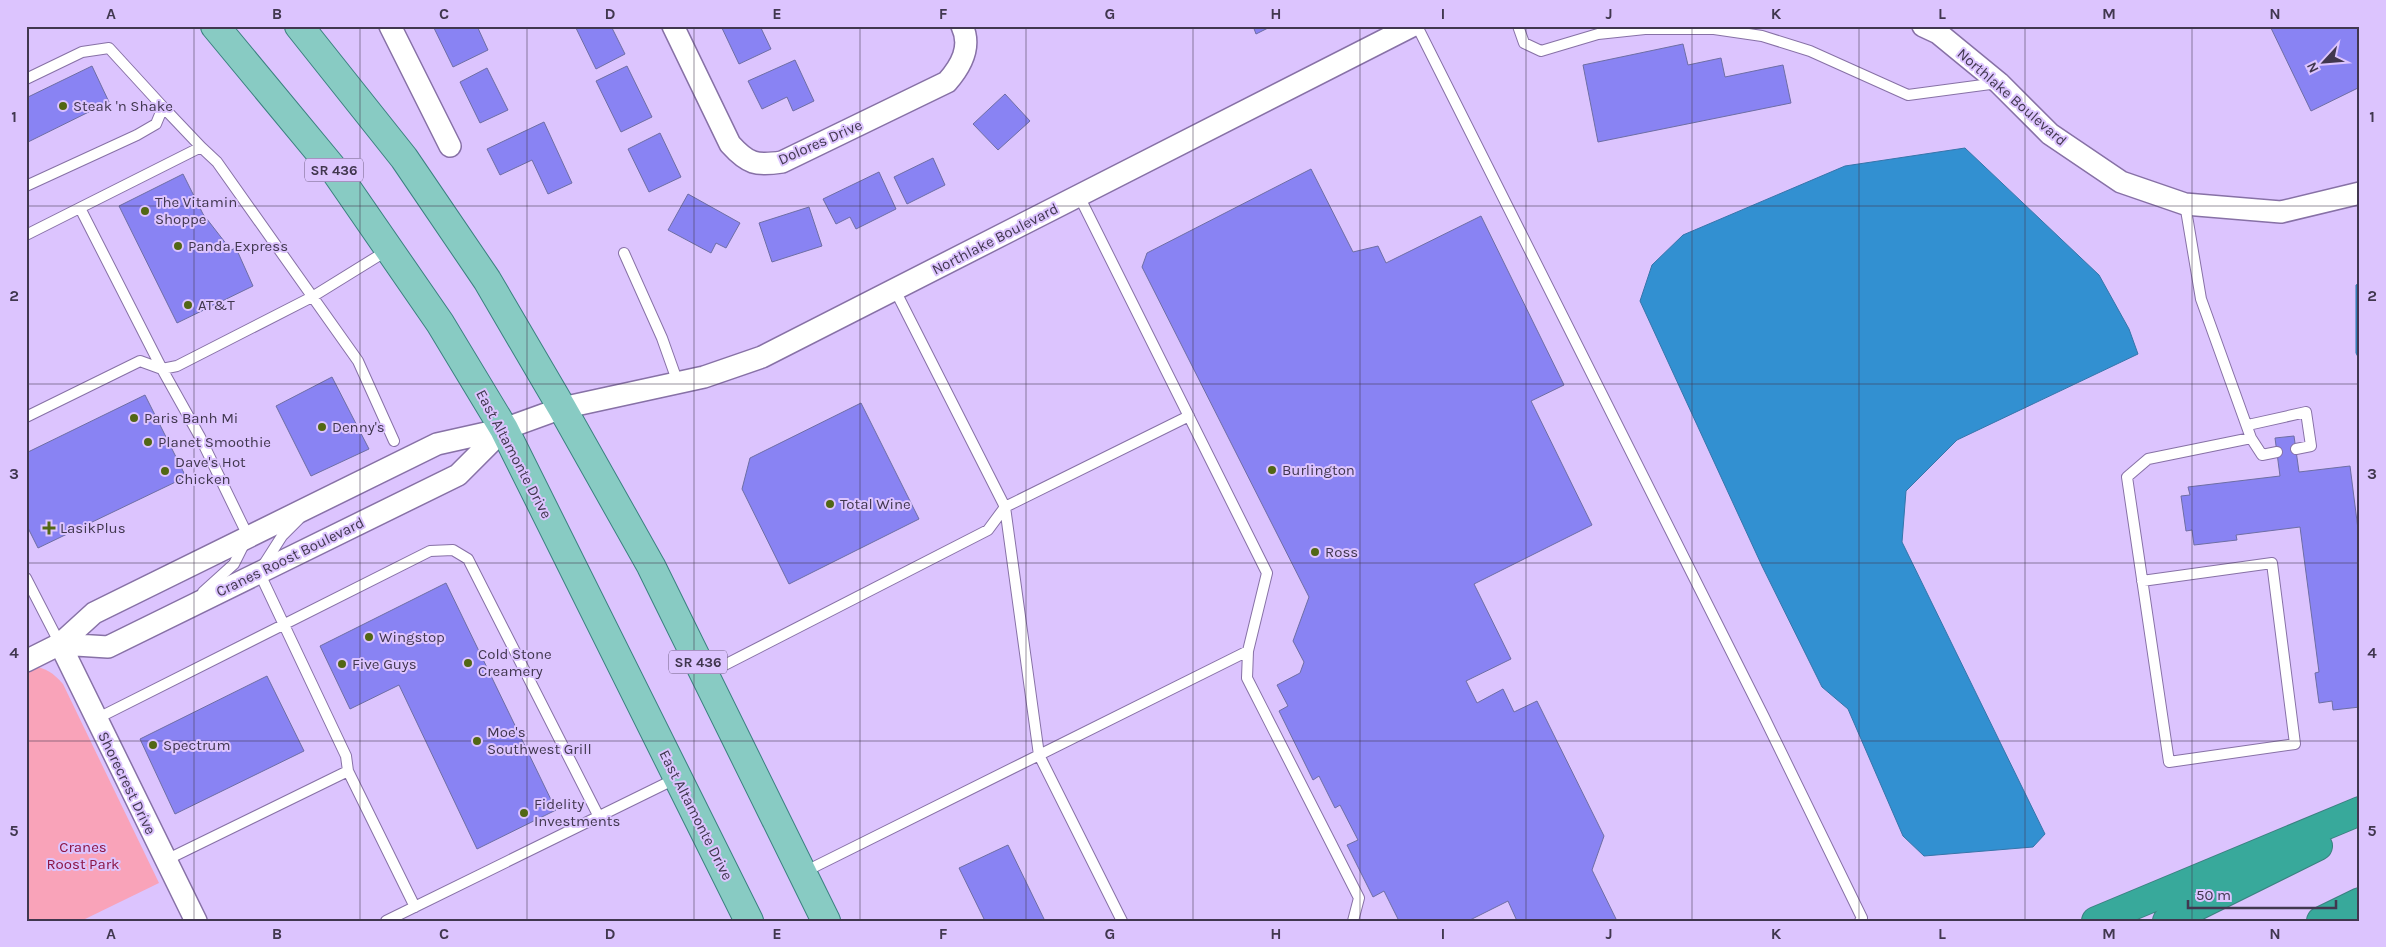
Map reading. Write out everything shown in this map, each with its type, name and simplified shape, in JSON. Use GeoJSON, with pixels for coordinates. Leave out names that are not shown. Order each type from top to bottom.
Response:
{"type":"FeatureCollection","features":[{"type":"Feature","properties":{"kind":"highway"},"geometry":{"type":"LineString","coordinates":[[2096,921],[2360,811]]}},
{"type":"Feature","properties":{"kind":"highway"},"geometry":{"type":"LineString","coordinates":[[2167,921],[2360,826]]}},
{"type":"Feature","properties":{"kind":"highway"},"geometry":{"type":"LineString","coordinates":[[2321,921],[2360,902]]}},
{"type":"Feature","properties":{"kind":"main road","name":"East Altamonte Drive"},"geometry":{"type":"LineString","coordinates":[[215,26],[335,171],[440,323],[504,429],[749,921]]}},
{"type":"Feature","properties":{"kind":"main road","name":"SR 436"},"geometry":{"type":"LineString","coordinates":[[300,26],[404,158],[487,280],[562,408],[650,566],[826,921]]}},
{"type":"Feature","properties":{"kind":"street"},"geometry":{"type":"LineString","coordinates":[[390,26],[450,146]]}},
{"type":"Feature","properties":{"kind":"street","name":"Dolores Drive"},"geometry":{"type":"LineString","coordinates":[[672,26],[730,144],[744,159],[763,165],[782,162],[947,82],[960,67],[966,49],[962,26]]}},
{"type":"Feature","properties":{"kind":"street","name":"Northlake Boulevard"},"geometry":{"type":"LineString","coordinates":[[562,408],[704,378],[762,357],[1412,26]]}},
{"type":"Feature","properties":{"kind":"street","name":"Northlake Boulevard"},"geometry":{"type":"LineString","coordinates":[[1923,26],[1938,32],[2000,83],[2050,134],[2121,182],[2185,204],[2281,212],[2360,193]]}},
{"type":"Feature","properties":{"kind":"street","name":"Cranes Roost Boulevard"},"geometry":{"type":"LineString","coordinates":[[26,661],[60,644],[94,613],[437,444],[504,429],[562,408]]}},
{"type":"Feature","properties":{"kind":"street","name":"Cranes Roost Boulevard"},"geometry":{"type":"LineString","coordinates":[[60,644],[108,647],[458,474],[504,429]]}},
{"type":"Feature","properties":{"kind":"street","name":"Shorecrest Drive"},"geometry":{"type":"LineString","coordinates":[[60,644],[196,921]]}},
{"type":"Feature","properties":{"kind":"lane"},"geometry":{"type":"LineString","coordinates":[[1416,26],[1764,717],[1862,918],[1860,921]]}},
{"type":"Feature","properties":{"kind":"lane"},"geometry":{"type":"LineString","coordinates":[[1518,26],[1524,43],[1541,51],[1598,34],[1646,29],[1714,29],[1762,36],[1810,51],[1908,95],[2000,83]]}},
{"type":"Feature","properties":{"kind":"lane"},"geometry":{"type":"LineString","coordinates":[[26,79],[82,52],[109,48],[216,162],[358,360],[394,441]]}},
{"type":"Feature","properties":{"kind":"lane"},"geometry":{"type":"LineString","coordinates":[[26,186],[137,135],[156,124],[163,107]]}},
{"type":"Feature","properties":{"kind":"lane"},"geometry":{"type":"LineString","coordinates":[[26,235],[201,146]]}},
{"type":"Feature","properties":{"kind":"lane"},"geometry":{"type":"LineString","coordinates":[[1079,196],[1267,573],[1248,651],[1247,678],[1359,898],[1353,921]]}},
{"type":"Feature","properties":{"kind":"lane"},"geometry":{"type":"LineString","coordinates":[[2185,204],[2201,299],[2248,425],[2251,438],[2262,455],[2277,452]]}},
{"type":"Feature","properties":{"kind":"lane"},"geometry":{"type":"LineString","coordinates":[[80,208],[162,369],[200,437],[248,536],[228,571],[182,610]]}},
{"type":"Feature","properties":{"kind":"lane"},"geometry":{"type":"LineString","coordinates":[[26,417],[140,361],[162,369],[177,366],[312,297],[389,249]]}},
{"type":"Feature","properties":{"kind":"lane"},"geometry":{"type":"LineString","coordinates":[[624,253],[662,338],[678,383]]}},
{"type":"Feature","properties":{"kind":"lane"},"geometry":{"type":"LineString","coordinates":[[895,290],[1005,507],[1039,755],[1122,921]]}},
{"type":"Feature","properties":{"kind":"lane"},"geometry":{"type":"LineString","coordinates":[[2248,425],[2306,412],[2311,446],[2296,449]]}},
{"type":"Feature","properties":{"kind":"lane"},"geometry":{"type":"LineString","coordinates":[[704,675],[988,530],[1005,507],[1188,416]]}},
{"type":"Feature","properties":{"kind":"lane"},"geometry":{"type":"LineString","coordinates":[[2142,581],[2272,563],[2295,744],[2169,762],[2142,581],[2127,477],[2148,459],[2251,438]]}},
{"type":"Feature","properties":{"kind":"lane"},"geometry":{"type":"LineString","coordinates":[[316,504],[282,536],[259,572],[346,756],[348,771],[415,907]]}},
{"type":"Feature","properties":{"kind":"lane"},"geometry":{"type":"LineString","coordinates":[[96,718],[430,551],[453,550],[468,559],[599,817]]}},
{"type":"Feature","properties":{"kind":"lane"},"geometry":{"type":"LineString","coordinates":[[26,578],[60,644]]}},
{"type":"Feature","properties":{"kind":"lane"},"geometry":{"type":"LineString","coordinates":[[802,872],[1248,651]]}},
{"type":"Feature","properties":{"kind":"lane"},"geometry":{"type":"LineString","coordinates":[[166,860],[348,771]]}},
{"type":"Feature","properties":{"kind":"lane"},"geometry":{"type":"LineString","coordinates":[[386,921],[678,778]]}},
{"type":"Feature","properties":{"kind":"green space","name":"Cranes Roost Park"},"geometry":{"type":"Polygon","coordinates":[[[31,667],[49,671],[63,684],[159,883],[81,921],[26,921],[26,669],[31,667]]]}},
{"type":"Feature","properties":{"kind":"water"},"geometry":{"type":"Polygon","coordinates":[[[1965,148],[2099,275],[2129,329],[2138,354],[1957,440],[1906,491],[1902,542],[2045,834],[2033,847],[1924,856],[1903,836],[1848,709],[1822,687],[1762,566],[1640,301],[1652,265],[1683,235],[1845,166],[1965,148]]]}},
{"type":"Feature","properties":{"kind":"water"},"geometry":{"type":"Polygon","coordinates":[[[2360,283],[2360,361],[2356,353],[2356,285],[2360,283]]]}},
{"type":"Feature","properties":{"kind":"building"},"geometry":{"type":"Polygon","coordinates":[[[433,26],[477,26],[488,50],[453,67],[433,26]]]}},
{"type":"Feature","properties":{"kind":"building"},"geometry":{"type":"Polygon","coordinates":[[[575,26],[611,26],[625,54],[596,69],[575,26]]]}},
{"type":"Feature","properties":{"kind":"building"},"geometry":{"type":"Polygon","coordinates":[[[721,26],[760,26],[771,49],[739,64],[721,26]]]}},
{"type":"Feature","properties":{"kind":"building"},"geometry":{"type":"Polygon","coordinates":[[[1253,26],[1272,26],[1256,34],[1253,26]]]}},
{"type":"Feature","properties":{"kind":"building"},"geometry":{"type":"Polygon","coordinates":[[[2270,26],[2360,26],[2360,87],[2311,111],[2270,26]]]}},
{"type":"Feature","properties":{"kind":"building"},"geometry":{"type":"Polygon","coordinates":[[[1683,44],[1688,65],[1721,58],[1725,77],[1783,65],[1791,103],[1598,142],[1583,65],[1683,44]]]}},
{"type":"Feature","properties":{"kind":"building"},"geometry":{"type":"Polygon","coordinates":[[[795,60],[814,101],[793,111],[787,97],[762,109],[748,81],[795,60]]]}},
{"type":"Feature","properties":{"kind":"building"},"geometry":{"type":"Polygon","coordinates":[[[92,66],[109,102],[26,143],[26,98],[92,66]]]}},
{"type":"Feature","properties":{"kind":"building"},"geometry":{"type":"Polygon","coordinates":[[[627,66],[652,117],[621,132],[596,81],[627,66]]]}},
{"type":"Feature","properties":{"kind":"building"},"geometry":{"type":"Polygon","coordinates":[[[487,68],[508,110],[480,123],[460,82],[487,68]]]}},
{"type":"Feature","properties":{"kind":"building"},"geometry":{"type":"Polygon","coordinates":[[[1005,94],[1030,121],[998,150],[973,124],[1005,94]]]}},
{"type":"Feature","properties":{"kind":"building"},"geometry":{"type":"Polygon","coordinates":[[[544,122],[572,183],[548,194],[532,160],[500,175],[487,149],[544,122]]]}},
{"type":"Feature","properties":{"kind":"building"},"geometry":{"type":"Polygon","coordinates":[[[660,133],[681,177],[649,192],[628,149],[660,133]]]}},
{"type":"Feature","properties":{"kind":"building"},"geometry":{"type":"Polygon","coordinates":[[[933,158],[945,185],[907,204],[894,177],[933,158]]]}},
{"type":"Feature","properties":{"kind":"building"},"geometry":{"type":"Polygon","coordinates":[[[1311,169],[1353,252],[1378,246],[1386,263],[1481,216],[1564,385],[1531,401],[1592,525],[1474,584],[1511,659],[1466,681],[1477,703],[1503,689],[1514,712],[1537,701],[1604,836],[1592,870],[1617,921],[1517,921],[1508,901],[1468,921],[1399,921],[1384,891],[1373,897],[1347,845],[1358,840],[1340,805],[1335,808],[1319,776],[1313,780],[1279,711],[1288,706],[1277,685],[1300,673],[1304,662],[1293,641],[1309,597],[1142,267],[1147,253],[1311,169]]]}},
{"type":"Feature","properties":{"kind":"building"},"geometry":{"type":"Polygon","coordinates":[[[879,172],[896,209],[856,229],[850,217],[836,224],[823,199],[879,172]]]}},
{"type":"Feature","properties":{"kind":"building"},"geometry":{"type":"Polygon","coordinates":[[[183,174],[203,214],[231,250],[236,248],[253,286],[177,323],[119,206],[183,174]]]}},
{"type":"Feature","properties":{"kind":"building"},"geometry":{"type":"Polygon","coordinates":[[[688,194],[740,223],[726,248],[716,243],[711,253],[668,230],[688,194]]]}},
{"type":"Feature","properties":{"kind":"building"},"geometry":{"type":"Polygon","coordinates":[[[809,207],[822,246],[772,262],[759,223],[809,207]]]}},
{"type":"Feature","properties":{"kind":"building","name":"Denny's"},"geometry":{"type":"Polygon","coordinates":[[[332,377],[369,449],[311,476],[276,406],[332,377]]]}},
{"type":"Feature","properties":{"kind":"building"},"geometry":{"type":"Polygon","coordinates":[[[145,395],[186,477],[38,548],[26,524],[26,453],[145,395]]]}},
{"type":"Feature","properties":{"kind":"building","name":"Total Wine"},"geometry":{"type":"Polygon","coordinates":[[[861,403],[919,519],[789,584],[742,489],[750,458],[861,403]]]}},
{"type":"Feature","properties":{"kind":"building"},"geometry":{"type":"Polygon","coordinates":[[[2294,436],[2299,472],[2350,466],[2360,545],[2360,707],[2333,710],[2332,701],[2319,703],[2315,673],[2319,672],[2300,527],[2236,535],[2237,540],[2194,545],[2192,530],[2186,531],[2181,496],[2190,495],[2188,487],[2280,476],[2275,438],[2294,436]]]}},
{"type":"Feature","properties":{"kind":"building"},"geometry":{"type":"Polygon","coordinates":[[[446,583],[556,810],[477,849],[399,685],[350,709],[320,646],[446,583]]]}},
{"type":"Feature","properties":{"kind":"building"},"geometry":{"type":"Polygon","coordinates":[[[267,676],[304,751],[175,814],[140,739],[267,676]]]}},
{"type":"Feature","properties":{"kind":"building"},"geometry":{"type":"Polygon","coordinates":[[[1008,845],[1045,921],[985,921],[959,868],[1008,845]]]}},
{"type":"Feature","properties":{"kind":"place","name":"Steak 'n Shake"},"geometry":{"type":"Point","coordinates":[63,106]}},
{"type":"Feature","properties":{"kind":"place","name":"The Vitamin Shoppe"},"geometry":{"type":"Point","coordinates":[145,211]}},
{"type":"Feature","properties":{"kind":"place","name":"Panda Express"},"geometry":{"type":"Point","coordinates":[178,246]}},
{"type":"Feature","properties":{"kind":"place","name":"AT&T"},"geometry":{"type":"Point","coordinates":[188,305]}},
{"type":"Feature","properties":{"kind":"place","name":"Paris Banh Mi"},"geometry":{"type":"Point","coordinates":[134,418]}},
{"type":"Feature","properties":{"kind":"place","name":"Denny's"},"geometry":{"type":"Point","coordinates":[322,427]}},
{"type":"Feature","properties":{"kind":"place","name":"Planet Smoothie"},"geometry":{"type":"Point","coordinates":[148,442]}},
{"type":"Feature","properties":{"kind":"place","name":"Burlington"},"geometry":{"type":"Point","coordinates":[1272,470]}},
{"type":"Feature","properties":{"kind":"place","name":"Dave's Hot Chicken"},"geometry":{"type":"Point","coordinates":[165,471]}},
{"type":"Feature","properties":{"kind":"place","name":"Total Wine"},"geometry":{"type":"Point","coordinates":[830,504]}},
{"type":"Feature","properties":{"kind":"place","name":"LasikPlus"},"geometry":{"type":"Point","coordinates":[49,528]}},
{"type":"Feature","properties":{"kind":"place","name":"Ross"},"geometry":{"type":"Point","coordinates":[1315,552]}},
{"type":"Feature","properties":{"kind":"place","name":"Wingstop"},"geometry":{"type":"Point","coordinates":[369,637]}},
{"type":"Feature","properties":{"kind":"place","name":"Cold Stone Creamery"},"geometry":{"type":"Point","coordinates":[468,663]}},
{"type":"Feature","properties":{"kind":"place","name":"Five Guys"},"geometry":{"type":"Point","coordinates":[342,664]}},
{"type":"Feature","properties":{"kind":"place","name":"Moe's Southwest Grill"},"geometry":{"type":"Point","coordinates":[477,741]}},
{"type":"Feature","properties":{"kind":"place","name":"Spectrum"},"geometry":{"type":"Point","coordinates":[153,745]}},
{"type":"Feature","properties":{"kind":"place","name":"Fidelity Investments"},"geometry":{"type":"Point","coordinates":[524,813]}}]}
